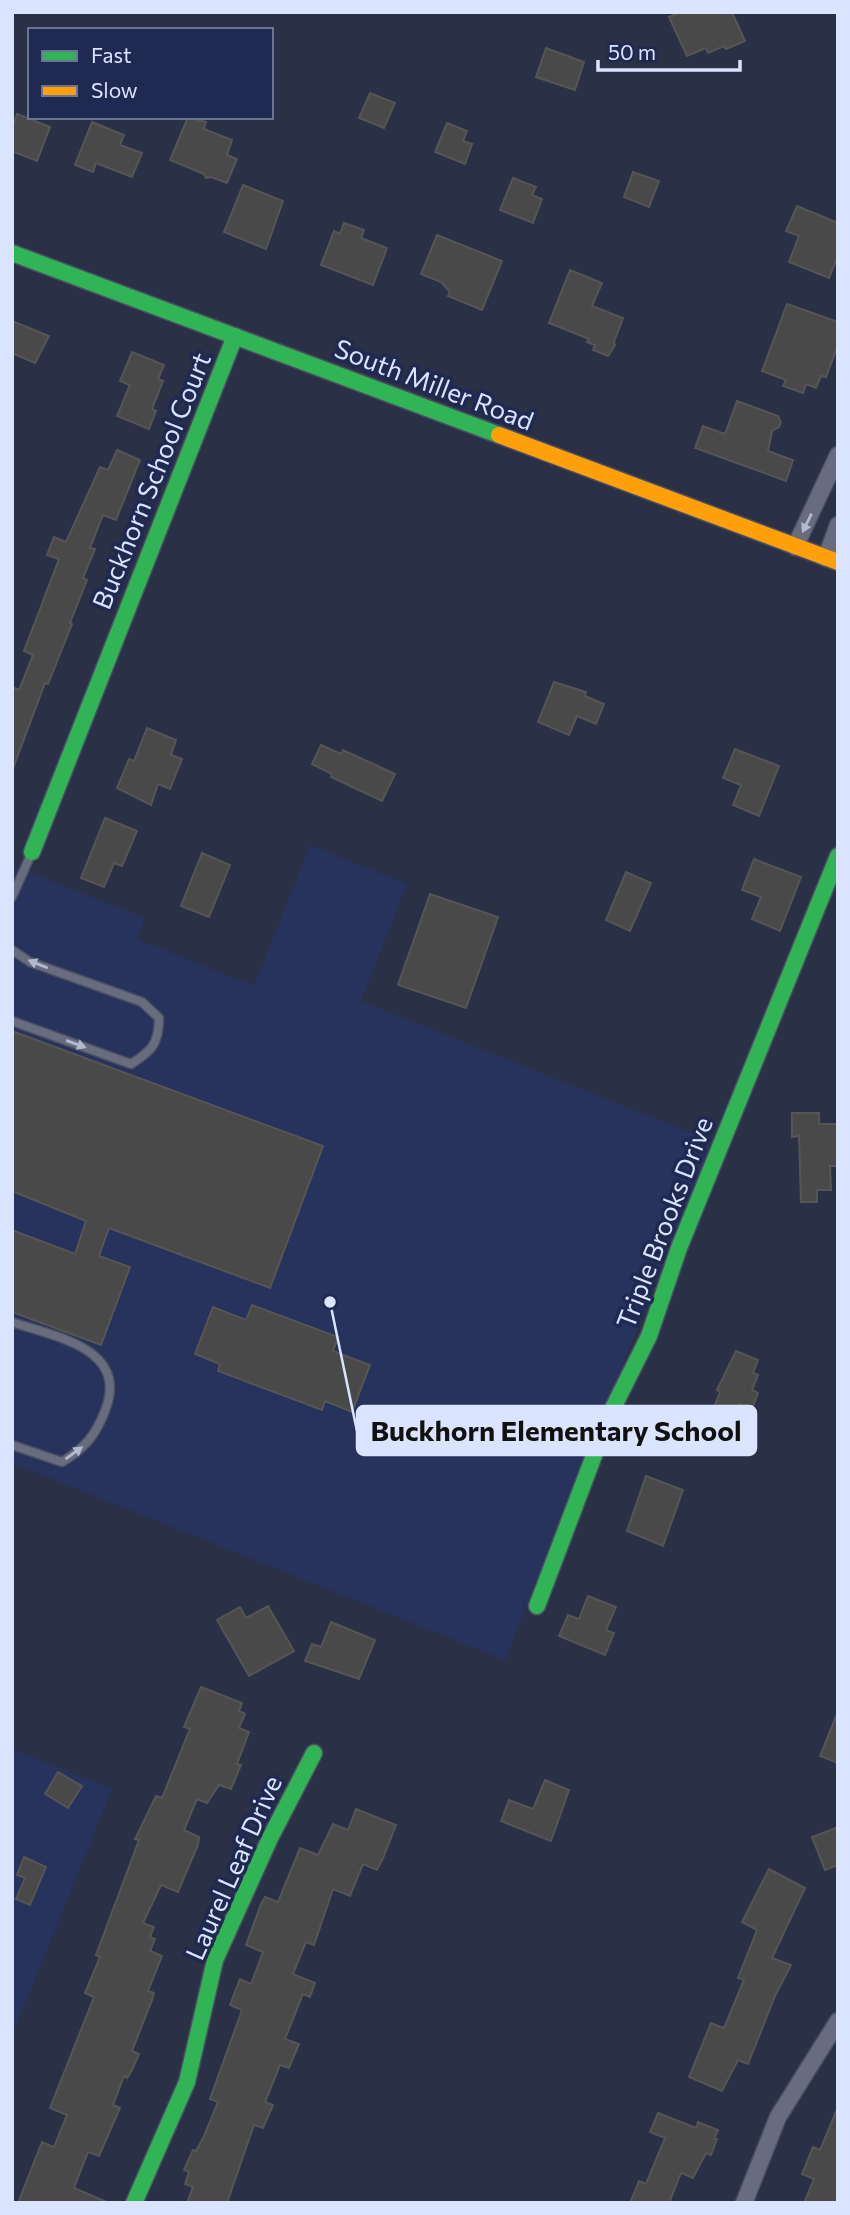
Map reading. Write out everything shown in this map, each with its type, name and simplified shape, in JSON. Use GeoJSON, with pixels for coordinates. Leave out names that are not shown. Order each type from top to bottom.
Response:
{"type":"FeatureCollection","features":[{"type":"Feature","properties":{"kind":"street","name":"South Miller Road"},"geometry":{"type":"LineString","coordinates":[[12,253],[832,560]]}},
{"type":"Feature","properties":{"kind":"street","name":"Buckhorn School Court"},"geometry":{"type":"LineString","coordinates":[[32,852],[235,336]]}},
{"type":"Feature","properties":{"kind":"street"},"geometry":{"type":"LineString","coordinates":[[796,547],[833,482],[838,455]]}},
{"type":"Feature","properties":{"kind":"street"},"geometry":{"type":"LineString","coordinates":[[832,560],[838,525]]}},
{"type":"Feature","properties":{"kind":"street","name":"Triple Brooks Drive"},"geometry":{"type":"LineString","coordinates":[[537,1606],[609,1416],[649,1336],[679,1248],[838,856]]}},
{"type":"Feature","properties":{"kind":"street","name":"Laurel Leaf Drive"},"geometry":{"type":"LineString","coordinates":[[134,2203],[187,2082],[215,1961],[270,1838],[314,1753]]}},
{"type":"Feature","properties":{"kind":"street"},"geometry":{"type":"LineString","coordinates":[[744,2203],[778,2117],[838,2021]]}},
{"type":"Feature","properties":{"kind":"lane"},"geometry":{"type":"LineString","coordinates":[[12,897],[32,852]]}},
{"type":"Feature","properties":{"kind":"lane"},"geometry":{"type":"LineString","coordinates":[[12,950],[30,962],[142,1002],[159,1018],[159,1036],[151,1052],[131,1064],[12,1021]]}},
{"type":"Feature","properties":{"kind":"lane"},"geometry":{"type":"LineString","coordinates":[[12,1322],[85,1347],[100,1360],[110,1377],[109,1400],[94,1438],[77,1453],[61,1462],[12,1444]]}},
{"type":"Feature","properties":{"kind":"shaded area"},"geometry":{"type":"Polygon","coordinates":[[[310,845],[407,884],[361,1001],[712,1141],[505,1660],[12,1463],[12,865],[145,918],[137,939],[254,986],[310,845]]]}},
{"type":"Feature","properties":{"kind":"shaded area"},"geometry":{"type":"Polygon","coordinates":[[[12,1749],[112,1789],[12,2036],[12,1749]]]}},
{"type":"Feature","properties":{"kind":"building"},"geometry":{"type":"Polygon","coordinates":[[[681,12],[732,12],[745,41],[708,53],[706,48],[687,56],[669,17],[681,12]]]}},
{"type":"Feature","properties":{"kind":"building"},"geometry":{"type":"Polygon","coordinates":[[[546,48],[584,62],[575,90],[536,77],[546,48]]]}},
{"type":"Feature","properties":{"kind":"building"},"geometry":{"type":"Polygon","coordinates":[[[370,93],[395,103],[384,128],[359,118],[370,93]]]}},
{"type":"Feature","properties":{"kind":"building"},"geometry":{"type":"Polygon","coordinates":[[[17,114],[50,127],[37,161],[12,151],[12,128],[17,114]]]}},
{"type":"Feature","properties":{"kind":"building"},"geometry":{"type":"Polygon","coordinates":[[[187,119],[206,122],[204,129],[232,140],[227,155],[237,159],[227,183],[211,177],[206,178],[204,174],[170,160],[187,119]]]}},
{"type":"Feature","properties":{"kind":"building"},"geometry":{"type":"Polygon","coordinates":[[[92,122],[124,135],[120,145],[142,153],[132,177],[96,163],[93,172],[75,165],[92,122]]]}},
{"type":"Feature","properties":{"kind":"building"},"geometry":{"type":"Polygon","coordinates":[[[447,123],[467,131],[463,141],[472,144],[465,164],[435,152],[447,123]]]}},
{"type":"Feature","properties":{"kind":"building"},"geometry":{"type":"Polygon","coordinates":[[[633,172],[659,181],[649,207],[624,197],[633,172]]]}},
{"type":"Feature","properties":{"kind":"building"},"geometry":{"type":"Polygon","coordinates":[[[513,178],[536,187],[532,195],[542,199],[533,223],[500,210],[513,178]]]}},
{"type":"Feature","properties":{"kind":"building"},"geometry":{"type":"Polygon","coordinates":[[[243,185],[283,201],[266,249],[224,232],[243,185]]]}},
{"type":"Feature","properties":{"kind":"building"},"geometry":{"type":"Polygon","coordinates":[[[797,206],[838,223],[838,256],[829,278],[789,262],[799,236],[786,231],[797,206]]]}},
{"type":"Feature","properties":{"kind":"building"},"geometry":{"type":"Polygon","coordinates":[[[344,223],[364,230],[361,238],[387,248],[373,285],[321,265],[334,231],[340,234],[344,223]]]}},
{"type":"Feature","properties":{"kind":"building"},"geometry":{"type":"Polygon","coordinates":[[[437,235],[502,261],[482,310],[448,296],[450,292],[441,282],[421,274],[437,235]]]}},
{"type":"Feature","properties":{"kind":"building"},"geometry":{"type":"Polygon","coordinates":[[[570,270],[602,283],[592,306],[623,318],[615,345],[608,356],[593,350],[595,345],[587,342],[589,339],[549,323],[570,270]]]}},
{"type":"Feature","properties":{"kind":"building"},"geometry":{"type":"Polygon","coordinates":[[[787,304],[838,322],[838,345],[826,377],[821,376],[816,388],[806,384],[803,393],[783,386],[786,380],[762,371],[787,304]]]}},
{"type":"Feature","properties":{"kind":"building"},"geometry":{"type":"Polygon","coordinates":[[[12,321],[49,336],[35,363],[12,353],[12,321]]]}},
{"type":"Feature","properties":{"kind":"building"},"geometry":{"type":"Polygon","coordinates":[[[132,352],[164,365],[158,379],[163,381],[152,409],[156,411],[149,429],[117,416],[130,385],[120,381],[132,352]]]}},
{"type":"Feature","properties":{"kind":"building"},"geometry":{"type":"Polygon","coordinates":[[[737,401],[778,416],[781,422],[779,427],[772,431],[768,451],[793,460],[786,481],[695,448],[703,426],[725,434],[737,401]]]}},
{"type":"Feature","properties":{"kind":"building"},"geometry":{"type":"Polygon","coordinates":[[[117,450],[140,460],[116,520],[103,515],[90,548],[95,549],[83,578],[87,580],[70,623],[72,624],[48,684],[45,683],[12,771],[12,687],[19,690],[33,655],[24,651],[59,559],[47,555],[54,537],[66,542],[100,467],[108,470],[117,450]]]}},
{"type":"Feature","properties":{"kind":"building"},"geometry":{"type":"Polygon","coordinates":[[[554,682],[586,692],[585,696],[604,704],[596,724],[577,716],[569,735],[538,722],[554,682]]]}},
{"type":"Feature","properties":{"kind":"building"},"geometry":{"type":"Polygon","coordinates":[[[147,728],[176,740],[171,755],[182,759],[170,789],[158,784],[151,805],[117,788],[129,759],[134,761],[147,728]]]}},
{"type":"Feature","properties":{"kind":"building"},"geometry":{"type":"Polygon","coordinates":[[[321,745],[341,754],[343,750],[395,774],[382,801],[331,777],[332,774],[312,764],[321,745]]]}},
{"type":"Feature","properties":{"kind":"building"},"geometry":{"type":"Polygon","coordinates":[[[735,749],[779,766],[759,816],[733,805],[741,785],[723,778],[735,749]]]}},
{"type":"Feature","properties":{"kind":"building"},"geometry":{"type":"Polygon","coordinates":[[[105,818],[137,831],[122,866],[114,863],[104,887],[81,878],[105,818]]]}},
{"type":"Feature","properties":{"kind":"building"},"geometry":{"type":"Polygon","coordinates":[[[202,853],[230,865],[209,917],[181,906],[202,853]]]}},
{"type":"Feature","properties":{"kind":"building"},"geometry":{"type":"Polygon","coordinates":[[[754,859],[801,877],[780,931],[752,919],[761,897],[742,890],[754,859]]]}},
{"type":"Feature","properties":{"kind":"building"},"geometry":{"type":"Polygon","coordinates":[[[626,872],[651,883],[630,931],[606,920],[626,872]]]}},
{"type":"Feature","properties":{"kind":"building"},"geometry":{"type":"Polygon","coordinates":[[[430,894],[498,917],[466,1008],[398,985],[430,894]]]}},
{"type":"Feature","properties":{"kind":"building"},"geometry":{"type":"Polygon","coordinates":[[[12,1031],[323,1146],[270,1288],[109,1228],[99,1256],[130,1267],[101,1345],[12,1312],[12,1230],[75,1254],[86,1221],[12,1191],[12,1031]]]}},
{"type":"Feature","properties":{"kind":"building"},"geometry":{"type":"Polygon","coordinates":[[[792,1113],[819,1113],[819,1124],[838,1124],[838,1166],[830,1166],[831,1190],[817,1190],[817,1202],[801,1202],[799,1136],[792,1137],[792,1113]]]}},
{"type":"Feature","properties":{"kind":"building"},"geometry":{"type":"Polygon","coordinates":[[[252,1305],[338,1337],[333,1351],[370,1365],[352,1412],[325,1401],[322,1410],[218,1371],[220,1364],[195,1354],[213,1307],[246,1320],[252,1305]]]}},
{"type":"Feature","properties":{"kind":"building"},"geometry":{"type":"Polygon","coordinates":[[[736,1351],[758,1360],[753,1373],[758,1375],[752,1390],[758,1393],[752,1409],[740,1404],[732,1425],[710,1417],[720,1392],[717,1390],[736,1351]]]}},
{"type":"Feature","properties":{"kind":"building"},"geometry":{"type":"Polygon","coordinates":[[[646,1476],[683,1490],[663,1546],[627,1531],[646,1476]]]}},
{"type":"Feature","properties":{"kind":"building"},"geometry":{"type":"Polygon","coordinates":[[[588,1596],[616,1607],[606,1630],[614,1633],[605,1655],[559,1636],[568,1615],[579,1619],[588,1596]]]}},
{"type":"Feature","properties":{"kind":"building"},"geometry":{"type":"Polygon","coordinates":[[[268,1606],[294,1651],[249,1676],[217,1620],[240,1607],[246,1618],[268,1606]]]}},
{"type":"Feature","properties":{"kind":"building"},"geometry":{"type":"Polygon","coordinates":[[[331,1622],[375,1640],[359,1679],[305,1661],[312,1644],[321,1647],[331,1622]]]}},
{"type":"Feature","properties":{"kind":"building"},"geometry":{"type":"Polygon","coordinates":[[[201,1687],[242,1703],[239,1711],[245,1714],[239,1728],[249,1732],[237,1764],[241,1765],[231,1789],[219,1785],[207,1803],[197,1799],[184,1830],[199,1837],[198,1845],[178,1892],[161,1885],[143,1923],[154,1927],[150,1937],[155,1939],[150,1951],[162,1956],[148,1991],[154,1993],[152,2000],[132,2051],[139,2054],[127,2078],[124,2076],[113,2105],[120,2108],[99,2156],[88,2152],[74,2188],[109,2203],[18,2203],[42,2142],[54,2147],[67,2115],[50,2108],[94,1997],[85,1993],[100,1957],[96,1955],[139,1840],[135,1839],[156,1796],[162,1798],[190,1729],[184,1727],[201,1687]]]}},
{"type":"Feature","properties":{"kind":"building"},"geometry":{"type":"Polygon","coordinates":[[[838,1714],[838,1763],[820,1756],[838,1714]]]}},
{"type":"Feature","properties":{"kind":"building"},"geometry":{"type":"Polygon","coordinates":[[[58,1772],[82,1786],[68,1808],[45,1794],[58,1772]]]}},
{"type":"Feature","properties":{"kind":"building"},"geometry":{"type":"Polygon","coordinates":[[[545,1780],[569,1790],[551,1841],[501,1821],[509,1800],[533,1809],[545,1780]]]}},
{"type":"Feature","properties":{"kind":"building"},"geometry":{"type":"Polygon","coordinates":[[[356,1809],[396,1825],[383,1858],[377,1870],[363,1864],[350,1896],[333,1889],[314,1945],[306,1942],[293,1974],[315,1983],[310,1997],[303,1994],[285,2039],[299,2044],[289,2068],[280,2065],[265,2102],[273,2105],[263,2128],[254,2125],[227,2203],[187,2203],[193,2187],[185,2184],[189,2172],[184,2170],[193,2150],[196,2151],[204,2136],[218,2102],[210,2099],[242,2010],[230,2005],[240,1979],[251,1984],[263,1952],[246,1945],[261,1904],[265,1897],[278,1902],[300,1848],[318,1855],[333,1824],[348,1830],[356,1809]]]}},
{"type":"Feature","properties":{"kind":"building"},"geometry":{"type":"Polygon","coordinates":[[[838,1827],[838,1865],[825,1870],[812,1837],[838,1827]]]}},
{"type":"Feature","properties":{"kind":"building"},"geometry":{"type":"Polygon","coordinates":[[[24,1857],[46,1867],[30,1905],[16,1899],[25,1878],[17,1875],[24,1857]]]}},
{"type":"Feature","properties":{"kind":"building"},"geometry":{"type":"Polygon","coordinates":[[[769,1869],[805,1888],[772,1958],[791,1965],[775,1996],[748,2064],[738,2060],[722,2091],[689,2077],[711,2023],[724,2028],[744,1980],[738,1978],[757,1930],[742,1922],[769,1869]]]}},
{"type":"Feature","properties":{"kind":"building"},"geometry":{"type":"Polygon","coordinates":[[[838,2107],[838,2203],[804,2203],[814,2179],[802,2174],[813,2147],[820,2150],[838,2107]]]}},
{"type":"Feature","properties":{"kind":"building"},"geometry":{"type":"Polygon","coordinates":[[[658,2113],[696,2128],[698,2122],[718,2130],[714,2139],[717,2139],[711,2155],[706,2153],[693,2178],[681,2173],[669,2203],[630,2203],[639,2181],[646,2184],[665,2138],[650,2132],[658,2113]]]}},
{"type":"Feature","properties":{"kind":"traffic: fast"},"geometry":{"type":"LineString","coordinates":[[12,253],[499,435]]}},
{"type":"Feature","properties":{"kind":"traffic: fast"},"geometry":{"type":"LineString","coordinates":[[32,852],[235,336]]}},
{"type":"Feature","properties":{"kind":"traffic: fast"},"geometry":{"type":"LineString","coordinates":[[537,1606],[609,1416],[649,1336],[679,1248],[838,856]]}},
{"type":"Feature","properties":{"kind":"traffic: fast"},"geometry":{"type":"LineString","coordinates":[[134,2203],[187,2082],[215,1960],[270,1838],[314,1753]]}},
{"type":"Feature","properties":{"kind":"traffic: slow"},"geometry":{"type":"LineString","coordinates":[[499,435],[838,562]]}},
{"type":"Feature","properties":{"kind":"place","name":"Buckhorn Elementary School"},"geometry":{"type":"Point","coordinates":[330,1302]}}]}
